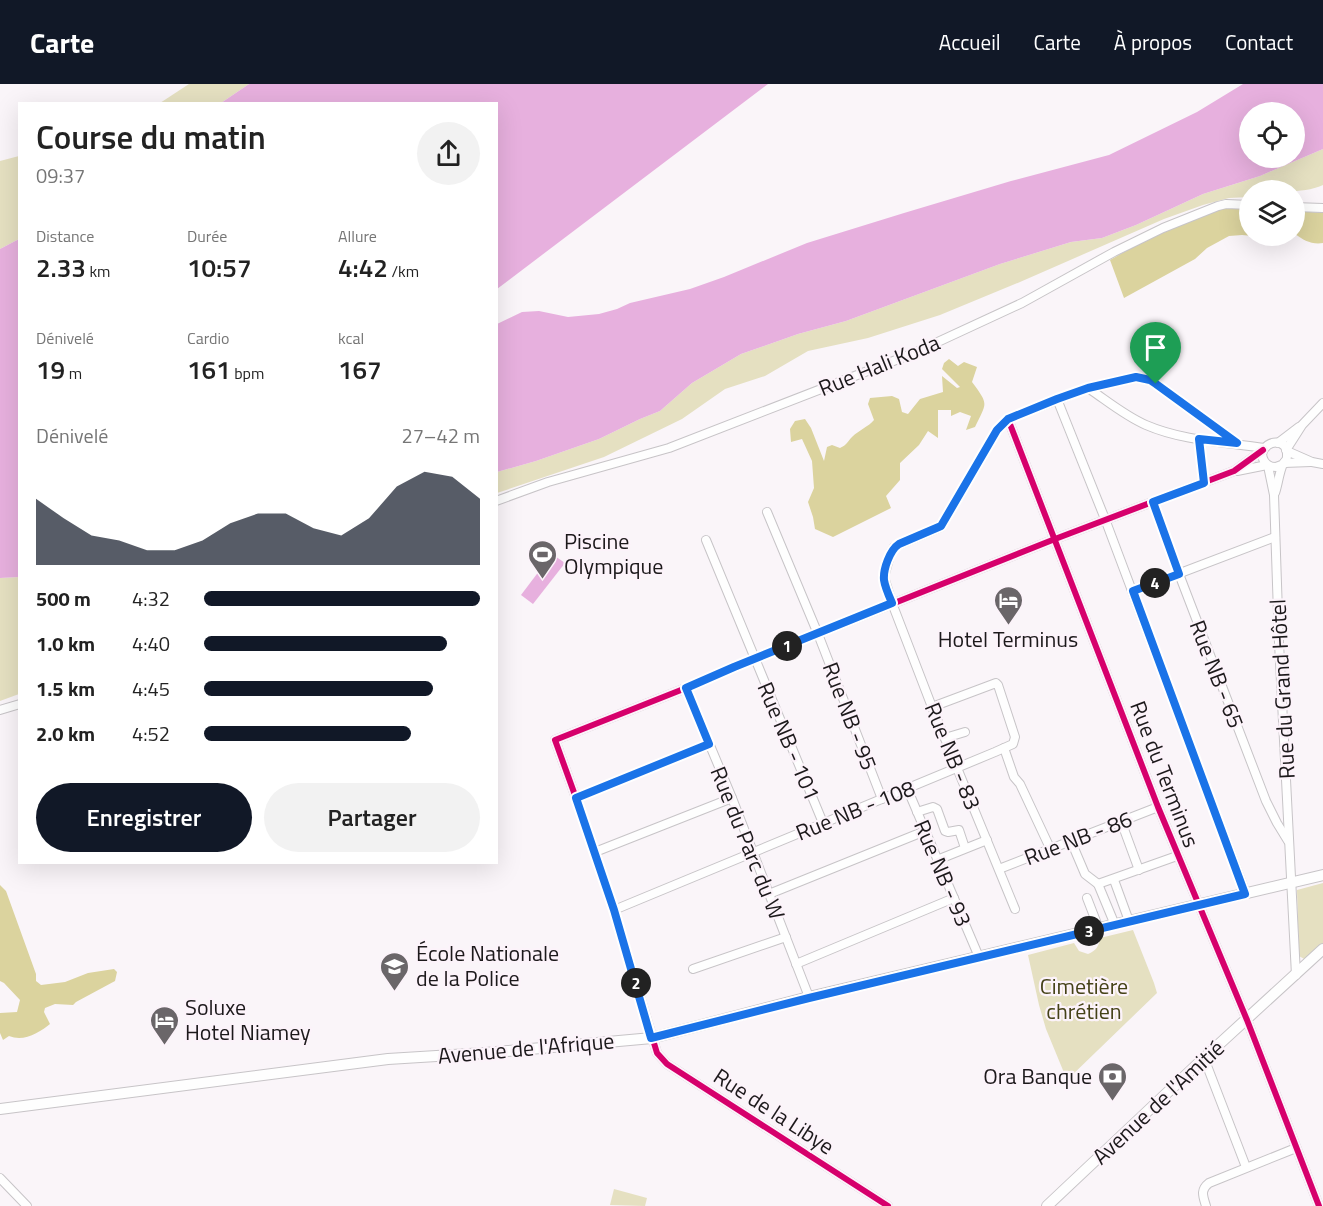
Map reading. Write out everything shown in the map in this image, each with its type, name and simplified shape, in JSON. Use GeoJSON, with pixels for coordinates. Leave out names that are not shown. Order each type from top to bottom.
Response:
{"type":"FeatureCollection","features":[{"type":"Feature","properties":{"kind":"main road","name":"Avenue de l'Afrique"},"geometry":{"type":"LineString","coordinates":[[0,1109],[388,1059],[651,1038],[1323,875]]}},
{"type":"Feature","properties":{"kind":"main road","name":"Avenue de l'Amitié"},"geometry":{"type":"LineString","coordinates":[[1047,1206],[1323,949]]}},
{"type":"Feature","properties":{"kind":"street","name":"Rue Hali Koda"},"geometry":{"type":"LineString","coordinates":[[498,500],[548,482],[669,448],[914,353],[1022,303],[1114,252],[1163,228],[1218,206],[1239,205]]}},
{"type":"Feature","properties":{"kind":"street"},"geometry":{"type":"LineString","coordinates":[[1305,207],[1323,208]]}},
{"type":"Feature","properties":{"kind":"street"},"geometry":{"type":"LineString","coordinates":[[1008,419],[1088,388],[1136,377],[1150,380],[1237,443]]}},
{"type":"Feature","properties":{"kind":"street"},"geometry":{"type":"LineString","coordinates":[[1088,388],[1134,419],[1147,425],[1199,439],[1237,443],[1263,449]]}},
{"type":"Feature","properties":{"kind":"street"},"geometry":{"type":"LineString","coordinates":[[1057,399],[1133,591],[1245,894]]}},
{"type":"Feature","properties":{"kind":"street"},"geometry":{"type":"LineString","coordinates":[[1234,471],[1270,443],[1278,442],[1302,425],[1323,403]]}},
{"type":"Feature","properties":{"kind":"street","name":"Rue du Terminus"},"geometry":{"type":"LineString","coordinates":[[1008,419],[1177,856],[1247,1020],[1319,1206]]}},
{"type":"Feature","properties":{"kind":"street","name":"Rue NB - 83"},"geometry":{"type":"LineString","coordinates":[[1008,419],[997,430],[941,526],[894,547],[884,577],[945,738],[1015,909]]}},
{"type":"Feature","properties":{"kind":"street"},"geometry":{"type":"LineString","coordinates":[[1284,463],[1287,451],[1302,425]]}},
{"type":"Feature","properties":{"kind":"street"},"geometry":{"type":"LineString","coordinates":[[1199,439],[1204,483]]}},
{"type":"Feature","properties":{"kind":"street"},"geometry":{"type":"LineString","coordinates":[[1278,442],[1287,451],[1312,462]]}},
{"type":"Feature","properties":{"kind":"street"},"geometry":{"type":"LineString","coordinates":[[1263,449],[1262,458],[1268,466]]}},
{"type":"Feature","properties":{"kind":"street"},"geometry":{"type":"LineString","coordinates":[[686,688],[1055,538],[1234,471],[1276,467],[1284,463],[1323,464]]}},
{"type":"Feature","properties":{"kind":"street","name":"Rue du Grand Hôtel"},"geometry":{"type":"LineString","coordinates":[[1274,495],[1284,463]]}},
{"type":"Feature","properties":{"kind":"street","name":"Rue du Grand Hôtel"},"geometry":{"type":"LineString","coordinates":[[1268,466],[1274,495],[1296,975]]}},
{"type":"Feature","properties":{"kind":"street","name":"Rue NB - 65"},"geometry":{"type":"LineString","coordinates":[[1153,502],[1266,801],[1289,842]]}},
{"type":"Feature","properties":{"kind":"street","name":"Rue NB - 95"},"geometry":{"type":"LineString","coordinates":[[767,512],[818,634],[882,798]]}},
{"type":"Feature","properties":{"kind":"street"},"geometry":{"type":"LineString","coordinates":[[1133,591],[1275,537]]}},
{"type":"Feature","properties":{"kind":"street","name":"Rue NB - 101"},"geometry":{"type":"LineString","coordinates":[[706,540],[824,823]]}},
{"type":"Feature","properties":{"kind":"street","name":"Rue NB - 108"},"geometry":{"type":"LineString","coordinates":[[614,910],[957,768],[1013,744],[1015,740],[997,684],[994,683],[933,707]]}},
{"type":"Feature","properties":{"kind":"street","name":"Rue de la Libye"},"geometry":{"type":"LineString","coordinates":[[686,688],[555,740],[614,910],[651,1038],[657,1053],[667,1064],[888,1206]]}},
{"type":"Feature","properties":{"kind":"street","name":"Rue du Parc du W"},"geometry":{"type":"LineString","coordinates":[[686,688],[732,798],[809,998]]}},
{"type":"Feature","properties":{"kind":"street"},"geometry":{"type":"LineString","coordinates":[[0,710],[18,705]]}},
{"type":"Feature","properties":{"kind":"street"},"geometry":{"type":"LineString","coordinates":[[945,738],[965,732]]}},
{"type":"Feature","properties":{"kind":"street"},"geometry":{"type":"LineString","coordinates":[[576,798],[709,744]]}},
{"type":"Feature","properties":{"kind":"street"},"geometry":{"type":"LineString","coordinates":[[1004,748],[1014,777],[1020,784],[1050,848]]}},
{"type":"Feature","properties":{"kind":"street","name":"Rue NB - 93"},"geometry":{"type":"LineString","coordinates":[[907,788],[979,957]]}},
{"type":"Feature","properties":{"kind":"street"},"geometry":{"type":"LineString","coordinates":[[595,852],[732,798]]}},
{"type":"Feature","properties":{"kind":"street"},"geometry":{"type":"LineString","coordinates":[[917,812],[935,807],[945,831],[959,830],[965,848]]}},
{"type":"Feature","properties":{"kind":"street","name":"Rue NB - 86"},"geometry":{"type":"LineString","coordinates":[[999,869],[1158,807]]}},
{"type":"Feature","properties":{"kind":"street"},"geometry":{"type":"LineString","coordinates":[[1121,820],[1139,870]]}},
{"type":"Feature","properties":{"kind":"street"},"geometry":{"type":"LineString","coordinates":[[769,894],[925,831]]}},
{"type":"Feature","properties":{"kind":"street"},"geometry":{"type":"LineString","coordinates":[[937,860],[987,840]]}},
{"type":"Feature","properties":{"kind":"street"},"geometry":{"type":"LineString","coordinates":[[1071,841],[1085,874],[1098,884],[1115,925]]}},
{"type":"Feature","properties":{"kind":"street"},"geometry":{"type":"LineString","coordinates":[[1098,884],[1177,856]]}},
{"type":"Feature","properties":{"kind":"street"},"geometry":{"type":"LineString","coordinates":[[1114,880],[1129,921]]}},
{"type":"Feature","properties":{"kind":"street"},"geometry":{"type":"LineString","coordinates":[[796,964],[954,898]]}},
{"type":"Feature","properties":{"kind":"street"},"geometry":{"type":"LineString","coordinates":[[1087,898],[1099,929]]}},
{"type":"Feature","properties":{"kind":"street"},"geometry":{"type":"LineString","coordinates":[[693,969],[786,937]]}},
{"type":"Feature","properties":{"kind":"street"},"geometry":{"type":"LineString","coordinates":[[1204,1058],[1246,1167]]}},
{"type":"Feature","properties":{"kind":"street"},"geometry":{"type":"LineString","coordinates":[[1206,1206],[1202,1195],[1204,1187],[1209,1183],[1296,1148]]}},
{"type":"Feature","properties":{"kind":"street"},"geometry":{"type":"LineString","coordinates":[[0,1178],[27,1206]]}},
{"type":"Feature","properties":{"kind":"green space"},"geometry":{"type":"Polygon","coordinates":[[[189,84],[249,84],[222,102],[162,102],[189,84]]]}},
{"type":"Feature","properties":{"kind":"green space"},"geometry":{"type":"Polygon","coordinates":[[[1323,149],[1323,185],[1305,190],[1305,180],[1247,180],[1279,168],[1305,168],[1305,157],[1323,149]]]}},
{"type":"Feature","properties":{"kind":"green space"},"geometry":{"type":"Polygon","coordinates":[[[18,156],[18,240],[0,249],[0,161],[18,156]]]}},
{"type":"Feature","properties":{"kind":"green space"},"geometry":{"type":"Polygon","coordinates":[[[1239,183],[1239,198],[1203,205],[1164,219],[940,315],[868,338],[808,351],[765,376],[725,389],[682,419],[604,457],[498,493],[498,472],[599,439],[660,411],[692,383],[741,354],[798,334],[846,321],[1000,264],[1071,242],[1102,238],[1203,194],[1239,183]]]}},
{"type":"Feature","properties":{"kind":"green space"},"geometry":{"type":"Polygon","coordinates":[[[18,577],[18,694],[0,701],[0,578],[18,577]]]}},
{"type":"Feature","properties":{"kind":"green space"},"geometry":{"type":"Polygon","coordinates":[[[1323,883],[1323,943],[1306,960],[1299,956],[1297,890],[1323,883]]]}},
{"type":"Feature","properties":{"kind":"green space","name":"Cimetière chrétien"},"geometry":{"type":"Polygon","coordinates":[[[1133,930],[1157,993],[1067,1080],[1046,1029],[1028,955],[1074,943],[1079,951],[1088,954],[1097,948],[1100,938],[1133,930]]]}},
{"type":"Feature","properties":{"kind":"green space"},"geometry":{"type":"Polygon","coordinates":[[[614,1189],[647,1198],[645,1206],[610,1205],[614,1189]]]}},
{"type":"Feature","properties":{"kind":"shaded area"},"geometry":{"type":"Polygon","coordinates":[[[249,84],[768,84],[498,288],[498,102],[222,102],[249,84]]]}},
{"type":"Feature","properties":{"kind":"shaded area"},"geometry":{"type":"Polygon","coordinates":[[[1243,84],[1323,84],[1323,149],[1305,157],[1305,102],[1239,102],[1239,168],[1279,168],[1203,194],[1102,238],[1071,242],[1000,264],[846,321],[798,334],[741,354],[692,383],[660,411],[599,439],[498,472],[498,324],[522,312],[539,311],[568,317],[599,314],[630,303],[690,289],[807,243],[1011,181],[1109,155],[1197,112],[1243,84]]]}},
{"type":"Feature","properties":{"kind":"shaded area"},"geometry":{"type":"Polygon","coordinates":[[[1226,207],[1239,208],[1239,235],[1229,236],[1207,248],[1195,259],[1124,298],[1110,260],[1167,228],[1226,207]]]}},
{"type":"Feature","properties":{"kind":"shaded area"},"geometry":{"type":"Polygon","coordinates":[[[1305,212],[1323,213],[1323,243],[1305,240],[1305,212]]]}},
{"type":"Feature","properties":{"kind":"shaded area"},"geometry":{"type":"Polygon","coordinates":[[[18,240],[18,577],[0,578],[0,249],[18,240]]]}},
{"type":"Feature","properties":{"kind":"shaded area"},"geometry":{"type":"Polygon","coordinates":[[[949,359],[958,366],[964,362],[977,367],[972,382],[984,400],[984,408],[975,427],[966,430],[971,416],[960,412],[951,416],[951,410],[938,410],[938,438],[928,431],[919,445],[900,463],[900,480],[886,496],[891,508],[833,537],[815,529],[808,502],[814,488],[812,461],[802,439],[791,442],[790,429],[795,421],[805,419],[824,461],[827,447],[832,445],[840,448],[846,445],[874,420],[868,404],[870,398],[892,396],[899,399],[902,412],[908,414],[920,399],[943,392],[942,376],[957,388],[960,387],[942,369],[944,363],[949,359]]]}},
{"type":"Feature","properties":{"kind":"shaded area","name":"Piscine Olympique"},"geometry":{"type":"Polygon","coordinates":[[[552,554],[565,563],[533,604],[521,595],[552,554]]]}},
{"type":"Feature","properties":{"kind":"shaded area"},"geometry":{"type":"Polygon","coordinates":[[[0,885],[6,891],[36,974],[36,981],[41,985],[65,982],[88,973],[114,969],[117,972],[115,981],[73,1005],[55,1004],[45,1008],[44,1012],[50,1024],[40,1031],[28,1037],[9,1036],[3,1040],[0,1033],[0,1013],[17,1012],[20,1000],[0,981],[0,885]]]}},
{"type":"Feature","properties":{"kind":"cycle path"},"geometry":{"type":"LineString","coordinates":[[1008,419],[1158,807],[1247,1020],[1319,1206]]}},
{"type":"Feature","properties":{"kind":"cycle path"},"geometry":{"type":"LineString","coordinates":[[888,1206],[667,1064],[657,1053],[614,910],[555,740],[1055,539],[1234,471],[1263,450]]}},
{"type":"Feature","properties":{"kind":"place","name":"Piscine Olympique"},"geometry":{"type":"Point","coordinates":[543,580]}},
{"type":"Feature","properties":{"kind":"place","name":"Hotel Terminus"},"geometry":{"type":"Point","coordinates":[1008,626]}},
{"type":"Feature","properties":{"kind":"place","name":"École Nationale de la Police"},"geometry":{"type":"Point","coordinates":[395,992]}},
{"type":"Feature","properties":{"kind":"place","name":"Soluxe Hotel Niamey"},"geometry":{"type":"Point","coordinates":[164,1046]}},
{"type":"Feature","properties":{"kind":"place","name":"Ora Banque"},"geometry":{"type":"Point","coordinates":[1113,1102]}},
{"type":"Feature","properties":{"kind":"route"},"geometry":{"type":"LineString","coordinates":[[1136,377],[1156,384],[1237,443],[1199,439],[1204,483],[1153,502],[1179,574],[1133,591],[1245,894],[651,1038],[614,910],[576,798],[709,744],[686,688],[892,603],[884,577],[894,547],[941,526],[997,430],[1008,419],[1088,388],[1136,377]]}}]}
